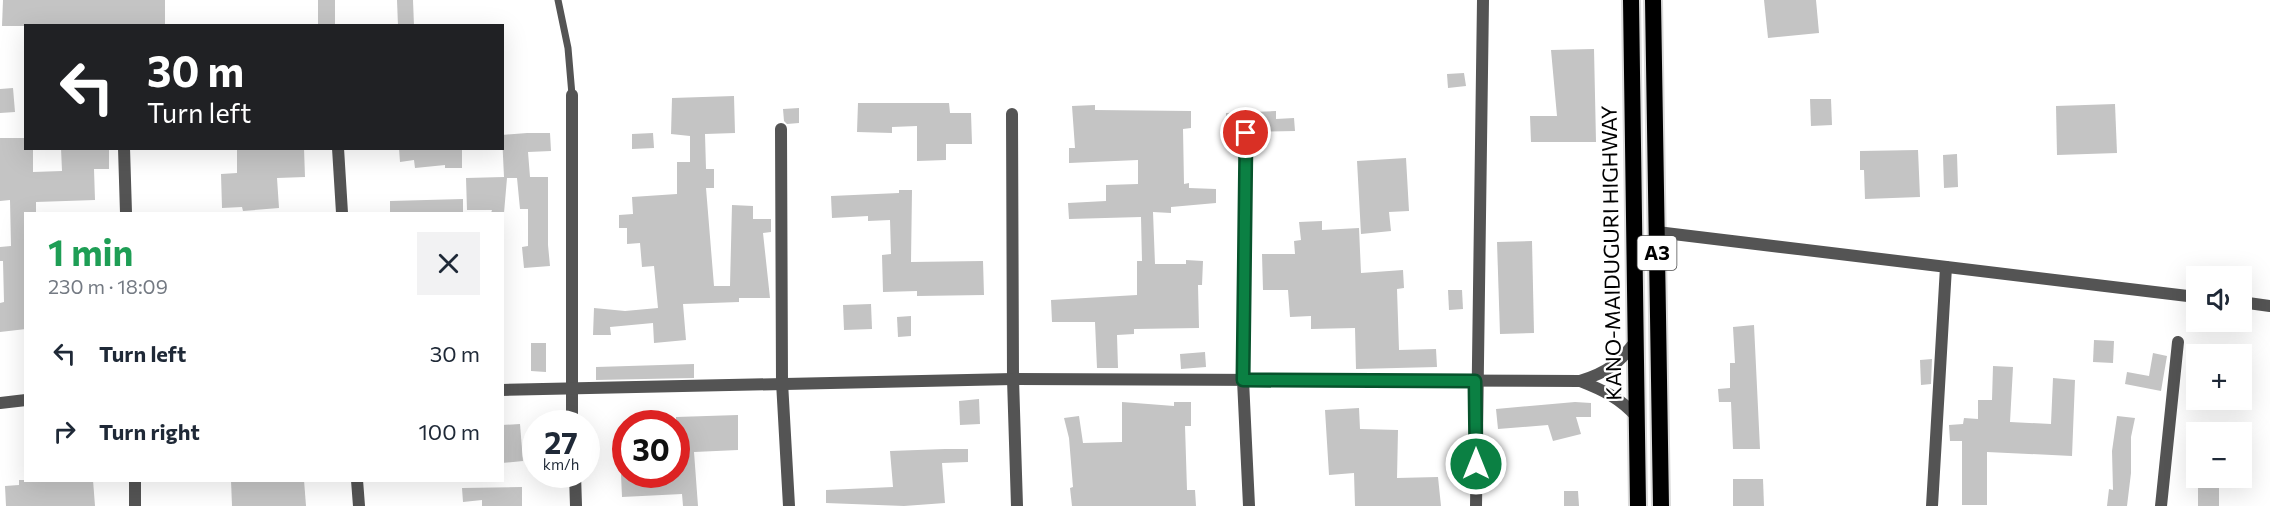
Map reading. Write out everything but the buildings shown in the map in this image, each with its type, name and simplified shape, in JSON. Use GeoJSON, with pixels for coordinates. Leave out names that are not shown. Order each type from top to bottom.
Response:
{"type":"FeatureCollection","features":[{"type":"Feature","properties":{"kind":"highway","name":"KANO-MAIDUGURI HIGHWAY"},"geometry":{"type":"LineString","coordinates":[[1631,0],[1638,506]]}},
{"type":"Feature","properties":{"kind":"highway","name":"A3"},"geometry":{"type":"LineString","coordinates":[[1653,0],[1661,506]]}},
{"type":"Feature","properties":{"kind":"street"},"geometry":{"type":"LineString","coordinates":[[1476,506],[1475,381],[1483,0]]}},
{"type":"Feature","properties":{"kind":"street"},"geometry":{"type":"LineString","coordinates":[[572,95],[572,410]]}},
{"type":"Feature","properties":{"kind":"street"},"geometry":{"type":"LineString","coordinates":[[1012,114],[1013,379],[1017,506]]}},
{"type":"Feature","properties":{"kind":"street"},"geometry":{"type":"LineString","coordinates":[[781,129],[782,382],[789,506]]}},
{"type":"Feature","properties":{"kind":"street"},"geometry":{"type":"LineString","coordinates":[[1246,133],[1243,380],[1249,506]]}},
{"type":"Feature","properties":{"kind":"street"},"geometry":{"type":"LineString","coordinates":[[124,150],[126,212]]}},
{"type":"Feature","properties":{"kind":"street"},"geometry":{"type":"LineString","coordinates":[[338,150],[342,212]]}},
{"type":"Feature","properties":{"kind":"street"},"geometry":{"type":"LineString","coordinates":[[1657,232],[2186,296]]}},
{"type":"Feature","properties":{"kind":"street"},"geometry":{"type":"LineString","coordinates":[[1932,506],[1946,267]]}},
{"type":"Feature","properties":{"kind":"street"},"geometry":{"type":"LineString","coordinates":[[2252,304],[2270,306]]}},
{"type":"Feature","properties":{"kind":"street"},"geometry":{"type":"LineString","coordinates":[[504,390],[782,382],[1013,379],[1580,381],[1603,374],[1622,360],[1636,340]]}},
{"type":"Feature","properties":{"kind":"street"},"geometry":{"type":"LineString","coordinates":[[2161,506],[2178,342]]}},
{"type":"Feature","properties":{"kind":"street"},"geometry":{"type":"LineString","coordinates":[[1580,381],[1615,396],[1637,417]]}},
{"type":"Feature","properties":{"kind":"street"},"geometry":{"type":"LineString","coordinates":[[0,403],[24,400]]}},
{"type":"Feature","properties":{"kind":"street"},"geometry":{"type":"LineString","coordinates":[[135,482],[135,506]]}},
{"type":"Feature","properties":{"kind":"street"},"geometry":{"type":"LineString","coordinates":[[357,482],[359,506]]}},
{"type":"Feature","properties":{"kind":"street"},"geometry":{"type":"LineString","coordinates":[[575,488],[576,506]]}},
{"type":"Feature","properties":{"kind":"lane"},"geometry":{"type":"LineString","coordinates":[[558,0],[568,48],[572,95]]}},
{"type":"Feature","properties":{"kind":"route"},"geometry":{"type":"LineString","coordinates":[[1246,133],[1243,380],[1475,381],[1476,464]]}}]}
